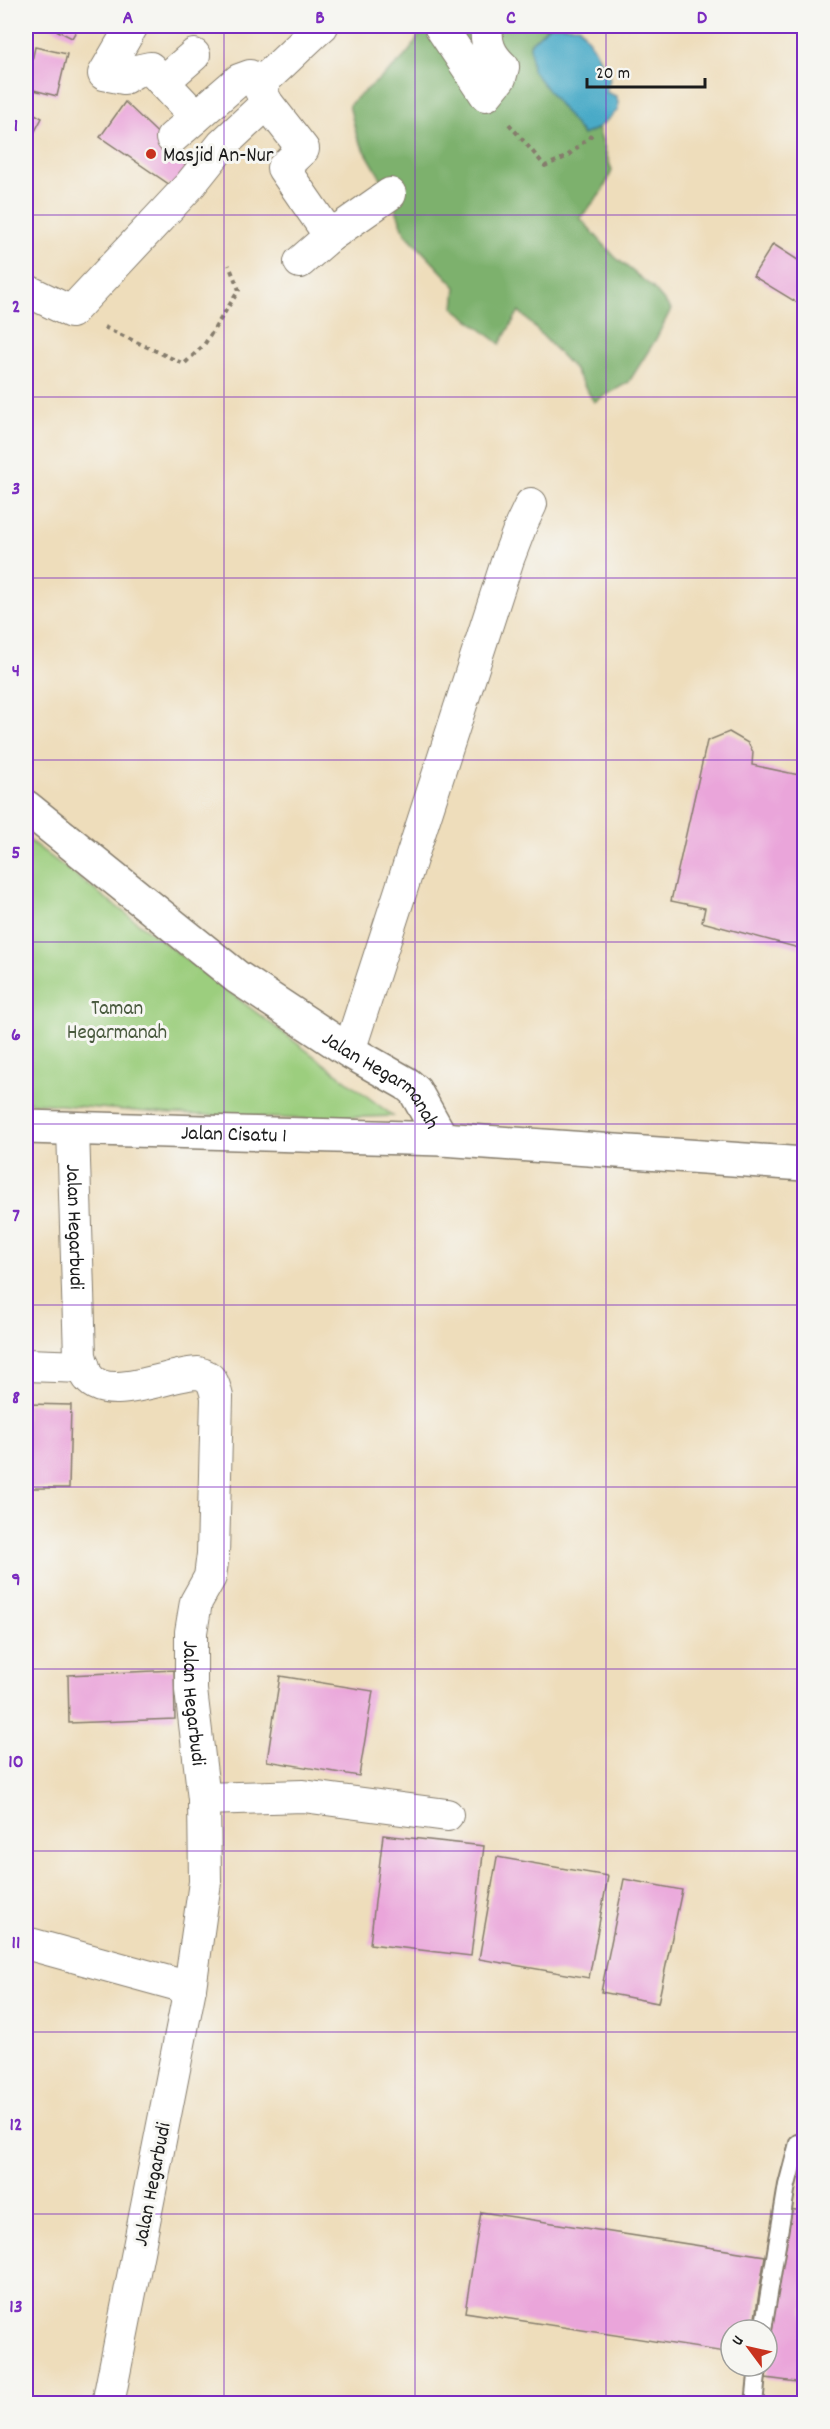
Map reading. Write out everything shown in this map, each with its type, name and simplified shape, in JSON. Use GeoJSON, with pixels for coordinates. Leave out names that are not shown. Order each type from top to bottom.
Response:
{"type":"FeatureCollection","features":[{"type":"Feature","properties":{"kind":"street"},"geometry":{"type":"LineString","coordinates":[[132,26],[104,74],[124,78],[136,71],[150,68],[196,117]]}},
{"type":"Feature","properties":{"kind":"street"},"geometry":{"type":"LineString","coordinates":[[26,290],[71,312],[190,185],[283,65],[301,44],[322,26]]}},
{"type":"Feature","properties":{"kind":"street"},"geometry":{"type":"LineString","coordinates":[[440,26],[486,95],[501,78],[502,67],[494,58],[485,40],[488,26]]}},
{"type":"Feature","properties":{"kind":"street"},"geometry":{"type":"LineString","coordinates":[[163,82],[194,55]]}},
{"type":"Feature","properties":{"kind":"street"},"geometry":{"type":"LineString","coordinates":[[172,138],[239,80],[250,76],[303,149],[283,168],[330,236]]}},
{"type":"Feature","properties":{"kind":"street"},"geometry":{"type":"LineString","coordinates":[[300,262],[330,236],[390,194]]}},
{"type":"Feature","properties":{"kind":"street"},"geometry":{"type":"LineString","coordinates":[[349,1051],[508,559],[531,504]]}},
{"type":"Feature","properties":{"kind":"street","name":"Jalan Hegarmanah"},"geometry":{"type":"LineString","coordinates":[[26,807],[237,977],[349,1051],[412,1088],[442,1140],[804,1164]]}},
{"type":"Feature","properties":{"kind":"street","name":"Jalan Cisatu 1"},"geometry":{"type":"LineString","coordinates":[[26,1127],[442,1140]]}},
{"type":"Feature","properties":{"kind":"street","name":"Jalan Hegarbudi"},"geometry":{"type":"LineString","coordinates":[[73,1128],[80,1356],[86,1375],[95,1383],[107,1387],[124,1388],[198,1373],[207,1376],[215,1387],[216,1396],[213,1554],[210,1576],[196,1602],[191,1632],[192,1690],[204,1799],[205,1882],[190,1988],[108,2403]]}},
{"type":"Feature","properties":{"kind":"street"},"geometry":{"type":"LineString","coordinates":[[26,1365],[84,1367]]}},
{"type":"Feature","properties":{"kind":"street"},"geometry":{"type":"LineString","coordinates":[[204,1799],[303,1796],[447,1815]]}},
{"type":"Feature","properties":{"kind":"street"},"geometry":{"type":"LineString","coordinates":[[26,1943],[190,1988]]}},
{"type":"Feature","properties":{"kind":"lane"},"geometry":{"type":"LineString","coordinates":[[766,2318],[787,2185],[798,2143]]}},
{"type":"Feature","properties":{"kind":"lane"},"geometry":{"type":"LineString","coordinates":[[754,2403],[757,2378]]}},
{"type":"Feature","properties":{"kind":"path"},"geometry":{"type":"LineString","coordinates":[[486,95],[545,166],[566,157],[593,134]]}},
{"type":"Feature","properties":{"kind":"path"},"geometry":{"type":"LineString","coordinates":[[71,312],[184,364],[204,345],[239,291],[229,265]]}},
{"type":"Feature","properties":{"kind":"green space"},"geometry":{"type":"Polygon","coordinates":[[[422,26],[549,26],[530,44],[582,135],[598,128],[612,171],[602,192],[580,218],[615,257],[652,287],[671,309],[656,339],[629,382],[594,402],[574,369],[519,311],[500,344],[454,308],[456,287],[405,233],[390,194],[357,137],[349,105],[402,60],[410,50],[422,26]]]}},
{"type":"Feature","properties":{"kind":"green space","name":"Taman Hegarmanah"},"geometry":{"type":"Polygon","coordinates":[[[26,838],[393,1116],[303,1119],[172,1114],[26,1102],[26,838]]]}},
{"type":"Feature","properties":{"kind":"water"},"geometry":{"type":"Polygon","coordinates":[[[549,26],[579,26],[594,48],[610,79],[606,92],[616,96],[618,101],[618,110],[598,128],[583,135],[532,70],[530,44],[549,26]]]}},
{"type":"Feature","properties":{"kind":"building"},"geometry":{"type":"Polygon","coordinates":[[[48,26],[79,26],[72,38],[48,26]]]}},
{"type":"Feature","properties":{"kind":"building"},"geometry":{"type":"Polygon","coordinates":[[[35,47],[67,54],[57,96],[26,88],[35,47]]]}},
{"type":"Feature","properties":{"kind":"building","name":"Masjid An-Nur"},"geometry":{"type":"Polygon","coordinates":[[[125,102],[196,170],[179,191],[100,137],[125,102]]]}},
{"type":"Feature","properties":{"kind":"building"},"geometry":{"type":"Polygon","coordinates":[[[26,109],[42,118],[26,148],[26,109]]]}},
{"type":"Feature","properties":{"kind":"building"},"geometry":{"type":"Polygon","coordinates":[[[773,244],[804,264],[804,307],[753,276],[773,244]]]}},
{"type":"Feature","properties":{"kind":"building"},"geometry":{"type":"Polygon","coordinates":[[[729,732],[748,743],[753,752],[752,765],[804,776],[804,932],[800,931],[799,948],[702,922],[705,908],[671,901],[707,741],[729,732]]]}},
{"type":"Feature","properties":{"kind":"building"},"geometry":{"type":"Polygon","coordinates":[[[26,1404],[71,1405],[69,1488],[26,1488],[26,1404]]]}},
{"type":"Feature","properties":{"kind":"building"},"geometry":{"type":"Polygon","coordinates":[[[174,1670],[175,1719],[69,1723],[68,1675],[174,1670]]]}},
{"type":"Feature","properties":{"kind":"building"},"geometry":{"type":"Polygon","coordinates":[[[280,1676],[373,1691],[359,1776],[267,1761],[280,1676]]]}},
{"type":"Feature","properties":{"kind":"building"},"geometry":{"type":"Polygon","coordinates":[[[383,1835],[484,1846],[471,1956],[370,1944],[383,1835]]]}},
{"type":"Feature","properties":{"kind":"building"},"geometry":{"type":"Polygon","coordinates":[[[497,1857],[608,1876],[589,1978],[479,1959],[497,1857]]]}},
{"type":"Feature","properties":{"kind":"building"},"geometry":{"type":"Polygon","coordinates":[[[624,1879],[682,1890],[658,2003],[601,1992],[624,1879]]]}},
{"type":"Feature","properties":{"kind":"building"},"geometry":{"type":"Polygon","coordinates":[[[788,2209],[804,2211],[804,2383],[766,2378],[779,2378],[779,2318],[774,2318],[788,2209]]]}},
{"type":"Feature","properties":{"kind":"building"},"geometry":{"type":"Polygon","coordinates":[[[481,2212],[765,2256],[755,2318],[719,2318],[719,2351],[465,2312],[481,2212]]]}},
{"type":"Feature","properties":{"kind":"place","name":"Masjid An-Nur"},"geometry":{"type":"Point","coordinates":[151,154]}}]}
